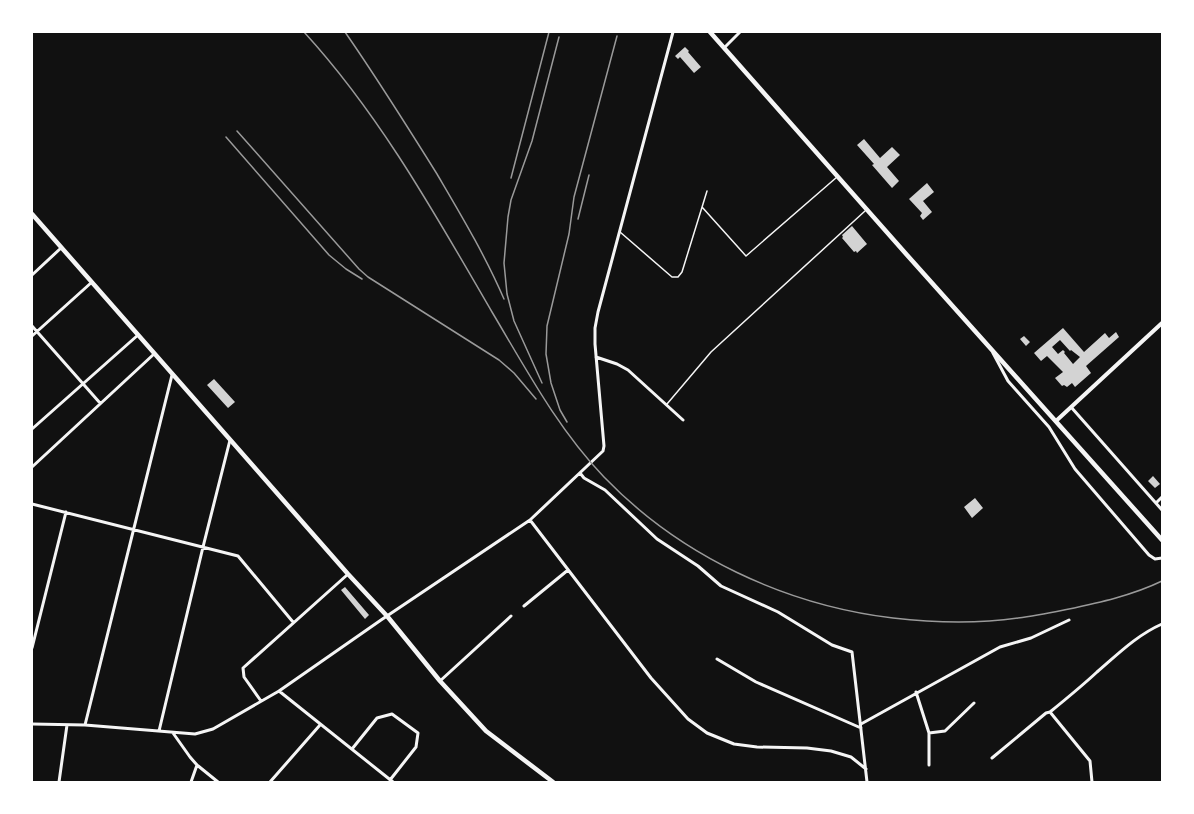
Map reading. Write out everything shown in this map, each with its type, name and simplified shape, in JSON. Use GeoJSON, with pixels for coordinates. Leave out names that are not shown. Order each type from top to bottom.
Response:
{"type":"FeatureCollection","features":[{"type":"Feature","properties":{"kind":"main road"},"geometry":{"type":"LineString","coordinates":[[710,32],[1162,540]]}},
{"type":"Feature","properties":{"kind":"main road"},"geometry":{"type":"LineString","coordinates":[[32,214],[387,616],[440,681],[486,731],[553,783]]}},
{"type":"Feature","properties":{"kind":"street"},"geometry":{"type":"LineString","coordinates":[[32,724],[85,725],[195,734],[213,729],[279,692],[530,520],[599,456],[604,448],[597,357],[598,312],[673,32]]}},
{"type":"Feature","properties":{"kind":"street"},"geometry":{"type":"LineString","coordinates":[[724,48],[740,32]]}},
{"type":"Feature","properties":{"kind":"street"},"geometry":{"type":"LineString","coordinates":[[32,275],[61,248]]}},
{"type":"Feature","properties":{"kind":"street"},"geometry":{"type":"LineString","coordinates":[[32,336],[92,282]]}},
{"type":"Feature","properties":{"kind":"street"},"geometry":{"type":"LineString","coordinates":[[1049,427],[1162,322]]}},
{"type":"Feature","properties":{"kind":"street"},"geometry":{"type":"LineString","coordinates":[[32,326],[100,403]]}},
{"type":"Feature","properties":{"kind":"street"},"geometry":{"type":"LineString","coordinates":[[32,429],[138,334]]}},
{"type":"Feature","properties":{"kind":"street"},"geometry":{"type":"LineString","coordinates":[[989,346],[1008,381],[1049,427],[1084,481],[1149,555],[1155,559],[1162,558]]}},
{"type":"Feature","properties":{"kind":"street"},"geometry":{"type":"LineString","coordinates":[[32,466],[154,354]]}},
{"type":"Feature","properties":{"kind":"street"},"geometry":{"type":"LineString","coordinates":[[597,357],[628,370],[683,420]]}},
{"type":"Feature","properties":{"kind":"street"},"geometry":{"type":"LineString","coordinates":[[85,725],[172,374]]}},
{"type":"Feature","properties":{"kind":"street"},"geometry":{"type":"LineString","coordinates":[[1071,407],[1162,510]]}},
{"type":"Feature","properties":{"kind":"street"},"geometry":{"type":"LineString","coordinates":[[159,731],[230,440]]}},
{"type":"Feature","properties":{"kind":"street"},"geometry":{"type":"LineString","coordinates":[[580,473],[584,478],[605,490],[657,539],[698,566],[721,586],[778,612],[832,645],[852,652],[867,783]]}},
{"type":"Feature","properties":{"kind":"street"},"geometry":{"type":"LineString","coordinates":[[1156,502],[1162,497]]}},
{"type":"Feature","properties":{"kind":"street"},"geometry":{"type":"LineString","coordinates":[[32,504],[238,556],[293,622]]}},
{"type":"Feature","properties":{"kind":"street"},"geometry":{"type":"LineString","coordinates":[[32,648],[66,512]]}},
{"type":"Feature","properties":{"kind":"street"},"geometry":{"type":"LineString","coordinates":[[530,520],[651,678],[688,719],[707,733],[734,744],[757,747],[807,747],[831,751],[851,757],[866,770]]}},
{"type":"Feature","properties":{"kind":"street"},"geometry":{"type":"LineString","coordinates":[[524,606],[568,570]]}},
{"type":"Feature","properties":{"kind":"street"},"geometry":{"type":"LineString","coordinates":[[261,701],[244,677],[243,668],[348,574]]}},
{"type":"Feature","properties":{"kind":"street"},"geometry":{"type":"LineString","coordinates":[[440,681],[511,616]]}},
{"type":"Feature","properties":{"kind":"street"},"geometry":{"type":"LineString","coordinates":[[861,726],[916,692],[999,646],[1031,638],[1070,620]]}},
{"type":"Feature","properties":{"kind":"street"},"geometry":{"type":"LineString","coordinates":[[992,758],[1123,649],[1149,630],[1162,624]]}},
{"type":"Feature","properties":{"kind":"street"},"geometry":{"type":"LineString","coordinates":[[717,659],[756,682],[861,726]]}},
{"type":"Feature","properties":{"kind":"street"},"geometry":{"type":"LineString","coordinates":[[279,692],[392,782],[416,747],[418,733],[392,714],[377,718],[352,749]]}},
{"type":"Feature","properties":{"kind":"street"},"geometry":{"type":"LineString","coordinates":[[916,692],[928,734],[929,765]]}},
{"type":"Feature","properties":{"kind":"street"},"geometry":{"type":"LineString","coordinates":[[928,734],[945,731],[974,704]]}},
{"type":"Feature","properties":{"kind":"street"},"geometry":{"type":"LineString","coordinates":[[1050,712],[1090,761],[1092,783]]}},
{"type":"Feature","properties":{"kind":"street"},"geometry":{"type":"LineString","coordinates":[[59,783],[67,725]]}},
{"type":"Feature","properties":{"kind":"street"},"geometry":{"type":"LineString","coordinates":[[270,783],[320,725]]}},
{"type":"Feature","properties":{"kind":"street"},"geometry":{"type":"LineString","coordinates":[[173,733],[190,758],[218,783]]}},
{"type":"Feature","properties":{"kind":"street"},"geometry":{"type":"LineString","coordinates":[[191,783],[197,765]]}},
{"type":"Feature","properties":{"kind":"lane"},"geometry":{"type":"LineString","coordinates":[[702,207],[746,256],[837,176]]}},
{"type":"Feature","properties":{"kind":"lane"},"geometry":{"type":"LineString","coordinates":[[620,231],[672,277],[678,277],[707,191]]}},
{"type":"Feature","properties":{"kind":"lane"},"geometry":{"type":"LineString","coordinates":[[667,405],[711,352],[867,209]]}},
{"type":"Feature","properties":{"kind":"building"},"geometry":{"type":"Polygon","coordinates":[[[685,47],[701,67],[694,73],[680,57],[678,59],[675,56],[685,47]]]}},
{"type":"Feature","properties":{"kind":"building"},"geometry":{"type":"Polygon","coordinates":[[[864,139],[880,158],[892,147],[900,155],[887,167],[899,181],[892,188],[857,145],[864,139]]]}},
{"type":"Feature","properties":{"kind":"building"},"geometry":{"type":"Polygon","coordinates":[[[927,183],[934,192],[923,201],[932,212],[923,220],[920,216],[922,213],[909,199],[927,183]]]}},
{"type":"Feature","properties":{"kind":"building"},"geometry":{"type":"Polygon","coordinates":[[[852,226],[867,244],[857,253],[842,238],[842,235],[852,226]]]}},
{"type":"Feature","properties":{"kind":"building"},"geometry":{"type":"Polygon","coordinates":[[[1063,328],[1084,352],[1105,333],[1109,338],[1116,332],[1119,337],[1086,366],[1091,373],[1075,387],[1072,383],[1067,387],[1062,386],[1055,378],[1063,372],[1047,356],[1041,361],[1034,353],[1063,328]],[[1060,340],[1052,347],[1058,354],[1063,350],[1073,364],[1080,357],[1070,351],[1060,340]]]}},
{"type":"Feature","properties":{"kind":"building"},"geometry":{"type":"Polygon","coordinates":[[[1024,336],[1030,342],[1026,346],[1020,339],[1024,336]]]}},
{"type":"Feature","properties":{"kind":"building"},"geometry":{"type":"Polygon","coordinates":[[[214,379],[235,402],[228,408],[207,385],[214,379]]]}},
{"type":"Feature","properties":{"kind":"building"},"geometry":{"type":"Polygon","coordinates":[[[1153,476],[1160,484],[1155,488],[1148,481],[1153,476]]]}},
{"type":"Feature","properties":{"kind":"building"},"geometry":{"type":"Polygon","coordinates":[[[975,498],[983,508],[972,518],[964,507],[975,498]]]}},
{"type":"Feature","properties":{"kind":"building"},"geometry":{"type":"Polygon","coordinates":[[[345,587],[369,615],[365,619],[341,590],[345,587]]]}},
{"type":"Feature","properties":{"kind":"railway"},"geometry":{"type":"LineString","coordinates":[[304,32],[332,64],[382,131],[530,377],[572,439],[604,477],[634,505],[666,531],[700,553],[774,589],[813,602],[893,618],[924,621],[987,621],[1036,615],[1114,599],[1162,581]]}},
{"type":"Feature","properties":{"kind":"railway"},"geometry":{"type":"LineString","coordinates":[[345,32],[437,174],[481,251],[504,299]]}},
{"type":"Feature","properties":{"kind":"railway"},"geometry":{"type":"LineString","coordinates":[[511,178],[549,32]]}},
{"type":"Feature","properties":{"kind":"railway"},"geometry":{"type":"LineString","coordinates":[[567,422],[560,410],[551,383],[546,354],[547,326],[569,234],[574,197],[617,36]]}},
{"type":"Feature","properties":{"kind":"railway"},"geometry":{"type":"LineString","coordinates":[[542,383],[514,321],[507,294],[504,263],[511,200],[532,141],[559,37]]}},
{"type":"Feature","properties":{"kind":"railway"},"geometry":{"type":"LineString","coordinates":[[237,131],[359,269],[368,277],[499,360],[514,373],[536,399]]}},
{"type":"Feature","properties":{"kind":"railway"},"geometry":{"type":"LineString","coordinates":[[226,137],[329,255],[362,279]]}},
{"type":"Feature","properties":{"kind":"railway"},"geometry":{"type":"LineString","coordinates":[[578,219],[589,175]]}}]}
